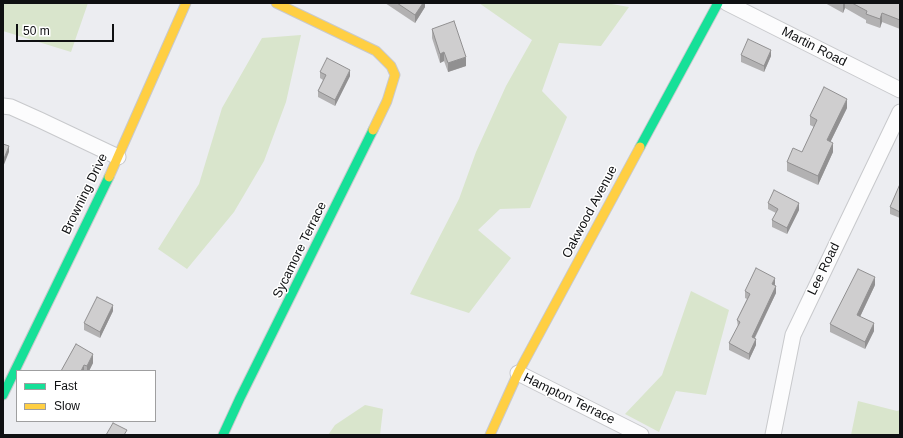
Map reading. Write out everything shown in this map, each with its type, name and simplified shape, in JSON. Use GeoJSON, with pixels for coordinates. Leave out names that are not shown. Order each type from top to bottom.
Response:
{"type":"FeatureCollection","features":[{"type":"Feature","properties":{"kind":"street","name":"Browning Drive"},"geometry":{"type":"LineString","coordinates":[[3,395],[118,157],[186,3]]}},
{"type":"Feature","properties":{"kind":"street","name":"Sycamore Terrace"},"geometry":{"type":"LineString","coordinates":[[223,435],[387,101],[395,75],[391,66],[376,50],[276,3]]}},
{"type":"Feature","properties":{"kind":"street","name":"Oakwood Avenue"},"geometry":{"type":"LineString","coordinates":[[490,435],[518,373],[718,3]]}},
{"type":"Feature","properties":{"kind":"street","name":"Martin Road"},"geometry":{"type":"LineString","coordinates":[[727,3],[900,90]]}},
{"type":"Feature","properties":{"kind":"street"},"geometry":{"type":"LineString","coordinates":[[3,106],[11,107],[118,157]]}},
{"type":"Feature","properties":{"kind":"street","name":"Lee Road"},"geometry":{"type":"LineString","coordinates":[[773,435],[793,335],[900,112]]}},
{"type":"Feature","properties":{"kind":"street","name":"Hampton Terrace"},"geometry":{"type":"LineString","coordinates":[[518,373],[641,435]]}},
{"type":"Feature","properties":{"kind":"green space"},"geometry":{"type":"Polygon","coordinates":[[[3,3],[88,3],[71,52],[3,31],[3,3]]]}},
{"type":"Feature","properties":{"kind":"green space"},"geometry":{"type":"Polygon","coordinates":[[[479,3],[606,3],[629,7],[601,46],[559,43],[542,91],[567,117],[530,208],[500,209],[478,230],[511,258],[469,313],[410,294],[459,199],[476,152],[506,86],[532,40],[479,3]]]}},
{"type":"Feature","properties":{"kind":"green space"},"geometry":{"type":"Polygon","coordinates":[[[301,35],[286,102],[264,161],[234,212],[187,269],[158,249],[199,184],[222,108],[262,38],[301,35]]]}},
{"type":"Feature","properties":{"kind":"green space"},"geometry":{"type":"Polygon","coordinates":[[[691,291],[729,310],[706,395],[676,391],[659,432],[625,414],[662,375],[691,291]]]}},
{"type":"Feature","properties":{"kind":"green space"},"geometry":{"type":"Polygon","coordinates":[[[858,401],[897,411],[900,410],[900,435],[851,435],[858,401]]]}},
{"type":"Feature","properties":{"kind":"green space"},"geometry":{"type":"Polygon","coordinates":[[[365,405],[383,409],[380,435],[328,435],[335,425],[365,405]]]}},
{"type":"Feature","properties":{"kind":"building"},"geometry":{"type":"Polygon","coordinates":[[[397,3],[423,3],[415,15],[397,3]]]}},
{"type":"Feature","properties":{"kind":"building"},"geometry":{"type":"Polygon","coordinates":[[[852,3],[900,3],[900,20],[882,13],[880,19],[866,14],[867,11],[852,3]]]}},
{"type":"Feature","properties":{"kind":"building"},"geometry":{"type":"Polygon","coordinates":[[[454,21],[466,57],[448,63],[444,52],[440,54],[432,29],[454,21]]]}},
{"type":"Feature","properties":{"kind":"building"},"geometry":{"type":"Polygon","coordinates":[[[748,39],[771,50],[764,66],[741,55],[748,39]]]}},
{"type":"Feature","properties":{"kind":"building"},"geometry":{"type":"Polygon","coordinates":[[[327,58],[350,70],[335,100],[318,91],[326,75],[320,72],[327,58]]]}},
{"type":"Feature","properties":{"kind":"building"},"geometry":{"type":"Polygon","coordinates":[[[824,87],[847,99],[827,140],[833,143],[818,176],[787,162],[793,148],[802,152],[817,120],[810,116],[824,87]]]}},
{"type":"Feature","properties":{"kind":"building"},"geometry":{"type":"Polygon","coordinates":[[[3,144],[9,146],[3,161],[3,144]]]}},
{"type":"Feature","properties":{"kind":"building"},"geometry":{"type":"Polygon","coordinates":[[[900,184],[900,212],[890,207],[900,184]]]}},
{"type":"Feature","properties":{"kind":"building"},"geometry":{"type":"Polygon","coordinates":[[[774,190],[799,203],[787,228],[772,220],[778,209],[768,203],[774,190]]]}},
{"type":"Feature","properties":{"kind":"building"},"geometry":{"type":"Polygon","coordinates":[[[756,268],[775,278],[772,284],[776,286],[752,337],[756,339],[749,354],[729,343],[740,322],[737,320],[750,294],[745,291],[756,268]]]}},
{"type":"Feature","properties":{"kind":"building"},"geometry":{"type":"Polygon","coordinates":[[[858,269],[875,277],[857,315],[874,323],[865,342],[830,324],[858,269]]]}},
{"type":"Feature","properties":{"kind":"building"},"geometry":{"type":"Polygon","coordinates":[[[97,297],[113,305],[100,332],[84,323],[97,297]]]}},
{"type":"Feature","properties":{"kind":"building"},"geometry":{"type":"Polygon","coordinates":[[[76,344],[93,354],[87,366],[84,365],[82,370],[62,370],[76,344]]]}},
{"type":"Feature","properties":{"kind":"building"},"geometry":{"type":"Polygon","coordinates":[[[113,423],[127,430],[124,435],[106,435],[113,423]]]}},
{"type":"Feature","properties":{"kind":"traffic: fast"},"geometry":{"type":"LineString","coordinates":[[640,147],[718,3]]}},
{"type":"Feature","properties":{"kind":"traffic: fast"},"geometry":{"type":"LineString","coordinates":[[223,435],[373,130]]}},
{"type":"Feature","properties":{"kind":"traffic: fast"},"geometry":{"type":"LineString","coordinates":[[3,395],[109,177]]}},
{"type":"Feature","properties":{"kind":"traffic: slow"},"geometry":{"type":"LineString","coordinates":[[109,177],[186,3]]}},
{"type":"Feature","properties":{"kind":"traffic: slow"},"geometry":{"type":"LineString","coordinates":[[276,3],[376,51],[391,66],[395,75],[387,101],[373,130]]}},
{"type":"Feature","properties":{"kind":"traffic: slow"},"geometry":{"type":"LineString","coordinates":[[490,435],[518,373],[640,147]]}}]}
